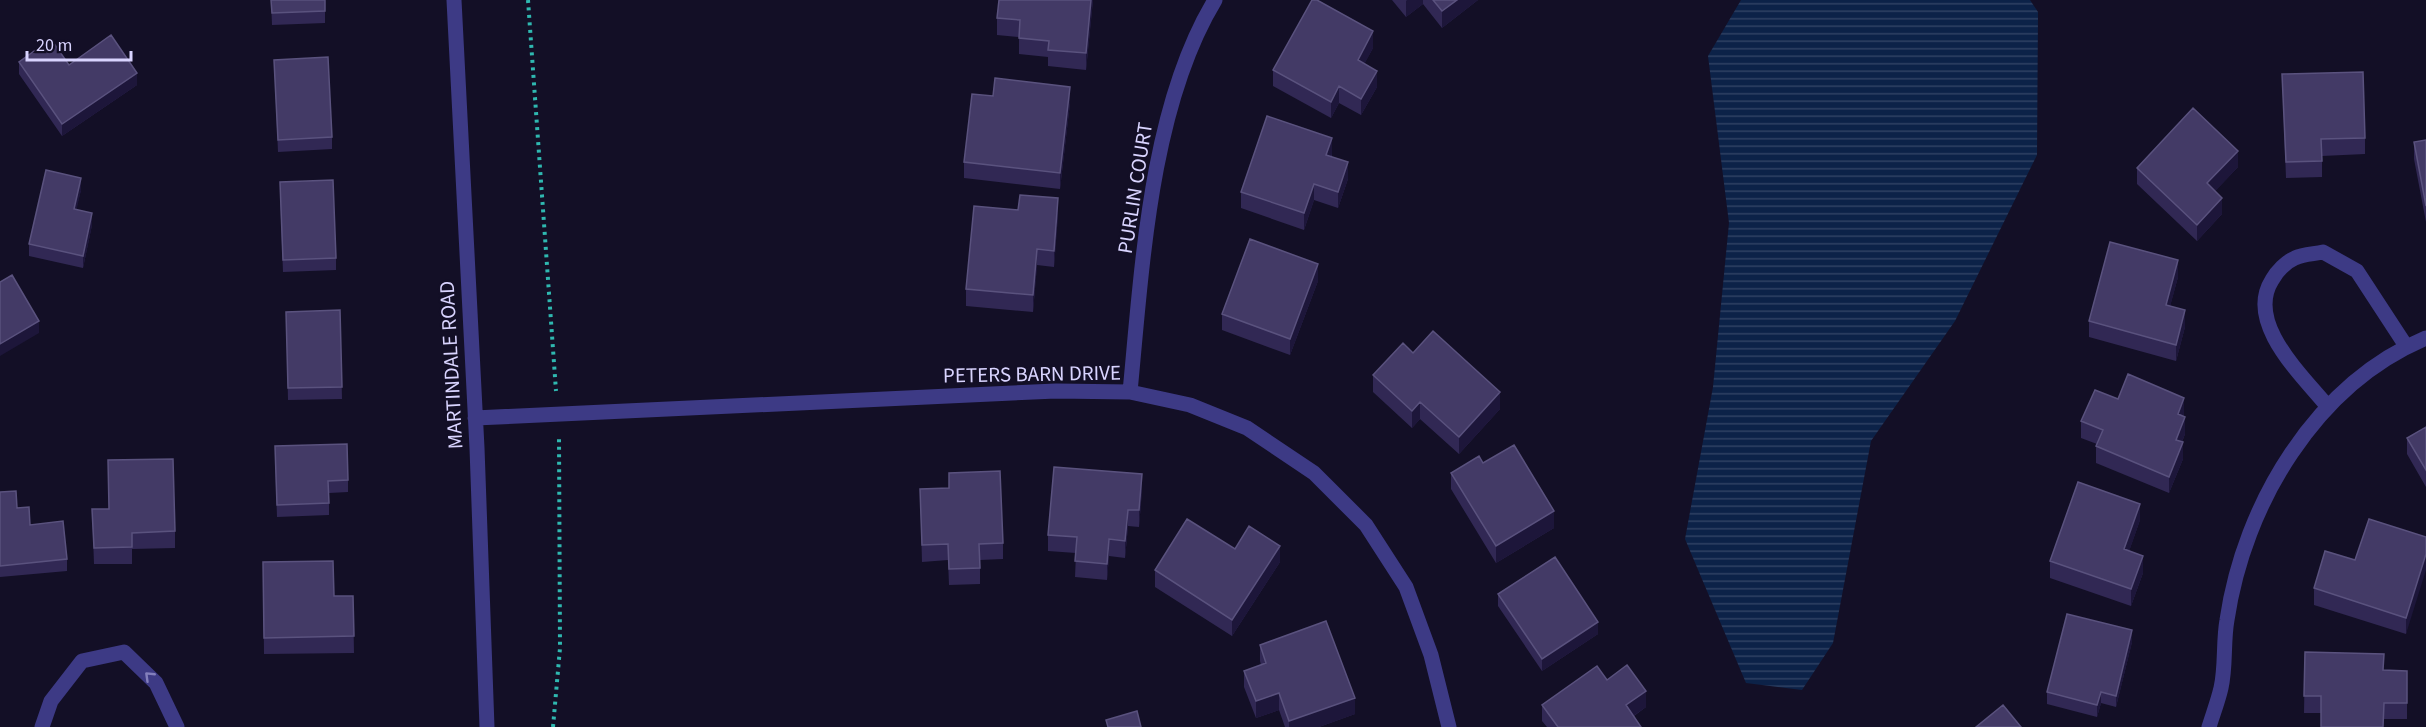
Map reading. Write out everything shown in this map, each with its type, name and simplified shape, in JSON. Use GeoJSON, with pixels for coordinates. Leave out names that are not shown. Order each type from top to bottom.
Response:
{"type":"FeatureCollection","features":[{"type":"Feature","properties":{"kind":"street","name":"MARTINDALE ROAD"},"geometry":{"type":"LineString","coordinates":[[454,0],[475,418],[487,727]]}},
{"type":"Feature","properties":{"kind":"street","name":"PURLIN COURT"},"geometry":{"type":"LineString","coordinates":[[1130,392],[1148,226],[1167,118],[1182,70],[1215,0]]}},
{"type":"Feature","properties":{"kind":"street"},"geometry":{"type":"LineString","coordinates":[[2328,406],[2278,344],[2267,320],[2263,293],[2276,272],[2295,258],[2323,252],[2357,271],[2406,346]]}},
{"type":"Feature","properties":{"kind":"street"},"geometry":{"type":"LineString","coordinates":[[2209,727],[2221,686],[2227,619],[2242,557],[2271,486],[2311,424],[2328,406],[2349,387],[2406,346],[2426,338]]}},
{"type":"Feature","properties":{"kind":"street","name":"PETERS BARN DRIVE"},"geometry":{"type":"LineString","coordinates":[[475,418],[558,416],[1056,391],[1130,392],[1190,405],[1246,428],[1314,473],[1366,525],[1406,587],[1431,655],[1449,727]]}},
{"type":"Feature","properties":{"kind":"street"},"geometry":{"type":"LineString","coordinates":[[42,727],[51,701],[82,662],[123,652],[156,683],[177,727]]}},
{"type":"Feature","properties":{"kind":"path"},"geometry":{"type":"LineString","coordinates":[[528,0],[558,416],[561,648],[554,727]]}},
{"type":"Feature","properties":{"kind":"water"},"geometry":{"type":"Polygon","coordinates":[[[1741,0],[2030,0],[2038,12],[2037,155],[1955,321],[1871,441],[1833,643],[1802,690],[1746,683],[1685,539],[1713,387],[1729,223],[1708,56],[1741,0]]]}},
{"type":"Feature","properties":{"kind":"building"},"geometry":{"type":"Polygon","coordinates":[[[271,0],[325,0],[325,11],[272,13],[271,0]]]}},
{"type":"Feature","properties":{"kind":"building"},"geometry":{"type":"Polygon","coordinates":[[[999,0],[1091,0],[1086,53],[1048,50],[1049,41],[1019,38],[1020,20],[997,18],[999,0]]]}},
{"type":"Feature","properties":{"kind":"building"},"geometry":{"type":"Polygon","coordinates":[[[1312,0],[1317,0],[1373,31],[1358,60],[1377,71],[1361,99],[1339,86],[1331,102],[1273,70],[1312,0]]]}},
{"type":"Feature","properties":{"kind":"building"},"geometry":{"type":"Polygon","coordinates":[[[1433,0],[1457,0],[1442,11],[1433,0]]]}},
{"type":"Feature","properties":{"kind":"building"},"geometry":{"type":"Polygon","coordinates":[[[111,35],[137,73],[62,124],[19,62],[51,39],[69,65],[111,35]]]}},
{"type":"Feature","properties":{"kind":"building"},"geometry":{"type":"Polygon","coordinates":[[[328,57],[332,137],[278,140],[274,60],[328,57]]]}},
{"type":"Feature","properties":{"kind":"building"},"geometry":{"type":"Polygon","coordinates":[[[2363,72],[2365,138],[2321,139],[2322,161],[2286,162],[2282,74],[2363,72]]]}},
{"type":"Feature","properties":{"kind":"building"},"geometry":{"type":"Polygon","coordinates":[[[995,78],[1070,87],[1060,173],[964,162],[972,94],[993,96],[995,78]]]}},
{"type":"Feature","properties":{"kind":"building"},"geometry":{"type":"Polygon","coordinates":[[[2193,108],[2238,151],[2207,183],[2222,198],[2197,225],[2137,168],[2193,108]]]}},
{"type":"Feature","properties":{"kind":"building"},"geometry":{"type":"Polygon","coordinates":[[[1267,116],[1332,138],[1326,155],[1348,162],[1338,192],[1314,184],[1304,213],[1241,192],[1267,116]]]}},
{"type":"Feature","properties":{"kind":"building"},"geometry":{"type":"Polygon","coordinates":[[[2426,140],[2426,206],[2414,142],[2426,140]]]}},
{"type":"Feature","properties":{"kind":"building"},"geometry":{"type":"Polygon","coordinates":[[[46,170],[81,178],[74,209],[92,213],[83,256],[29,244],[46,170]]]}},
{"type":"Feature","properties":{"kind":"building"},"geometry":{"type":"Polygon","coordinates":[[[333,180],[336,258],[283,260],[280,182],[333,180]]]}},
{"type":"Feature","properties":{"kind":"building"},"geometry":{"type":"Polygon","coordinates":[[[1020,195],[1058,198],[1054,251],[1037,249],[1033,295],[966,289],[974,206],[1018,210],[1020,195]]]}},
{"type":"Feature","properties":{"kind":"building"},"geometry":{"type":"Polygon","coordinates":[[[1250,239],[1318,264],[1290,339],[1222,314],[1250,239]]]}},
{"type":"Feature","properties":{"kind":"building"},"geometry":{"type":"Polygon","coordinates":[[[2110,242],[2178,260],[2166,305],[2185,310],[2176,345],[2089,321],[2110,242]]]}},
{"type":"Feature","properties":{"kind":"building"},"geometry":{"type":"Polygon","coordinates":[[[12,275],[39,321],[0,344],[0,282],[12,275]]]}},
{"type":"Feature","properties":{"kind":"building"},"geometry":{"type":"Polygon","coordinates":[[[340,310],[342,387],[288,388],[286,312],[340,310]]]}},
{"type":"Feature","properties":{"kind":"building"},"geometry":{"type":"Polygon","coordinates":[[[1433,331],[1500,392],[1459,437],[1420,402],[1412,411],[1373,375],[1403,343],[1413,353],[1433,331]]]}},
{"type":"Feature","properties":{"kind":"building"},"geometry":{"type":"Polygon","coordinates":[[[2128,374],[2184,398],[2178,414],[2185,417],[2176,440],[2183,442],[2169,477],[2096,446],[2103,430],[2081,421],[2095,390],[2118,399],[2128,374]]]}},
{"type":"Feature","properties":{"kind":"building"},"geometry":{"type":"Polygon","coordinates":[[[2426,427],[2426,470],[2407,438],[2426,427]]]}},
{"type":"Feature","properties":{"kind":"building"},"geometry":{"type":"Polygon","coordinates":[[[347,444],[348,480],[328,481],[329,503],[277,505],[275,446],[347,444]]]}},
{"type":"Feature","properties":{"kind":"building"},"geometry":{"type":"Polygon","coordinates":[[[1514,445],[1554,511],[1496,546],[1451,473],[1479,456],[1483,463],[1514,445]]]}},
{"type":"Feature","properties":{"kind":"building"},"geometry":{"type":"Polygon","coordinates":[[[173,459],[175,531],[132,533],[132,547],[94,548],[92,509],[109,509],[108,460],[173,459]]]}},
{"type":"Feature","properties":{"kind":"building"},"geometry":{"type":"Polygon","coordinates":[[[1054,467],[1142,474],[1139,510],[1128,510],[1125,541],[1109,539],[1107,564],[1075,561],[1077,537],[1048,535],[1054,467]]]}},
{"type":"Feature","properties":{"kind":"building"},"geometry":{"type":"Polygon","coordinates":[[[1000,471],[1003,543],[979,544],[980,568],[949,569],[948,544],[922,545],[920,489],[949,488],[949,473],[1000,471]]]}},
{"type":"Feature","properties":{"kind":"building"},"geometry":{"type":"Polygon","coordinates":[[[2078,482],[2140,504],[2124,549],[2143,556],[2131,589],[2050,561],[2078,482]]]}},
{"type":"Feature","properties":{"kind":"building"},"geometry":{"type":"Polygon","coordinates":[[[16,491],[17,508],[29,507],[30,525],[63,521],[67,559],[0,566],[0,492],[16,491]]]}},
{"type":"Feature","properties":{"kind":"building"},"geometry":{"type":"Polygon","coordinates":[[[1187,519],[1235,549],[1249,526],[1280,546],[1232,620],[1155,570],[1187,519]]]}},
{"type":"Feature","properties":{"kind":"building"},"geometry":{"type":"Polygon","coordinates":[[[2369,519],[2426,537],[2426,554],[2406,618],[2314,588],[2325,551],[2355,560],[2369,519]]]}},
{"type":"Feature","properties":{"kind":"building"},"geometry":{"type":"Polygon","coordinates":[[[1555,557],[1598,622],[1542,659],[1498,594],[1555,557]]]}},
{"type":"Feature","properties":{"kind":"building"},"geometry":{"type":"Polygon","coordinates":[[[333,561],[334,596],[353,596],[354,636],[264,638],[263,562],[333,561]]]}},
{"type":"Feature","properties":{"kind":"building"},"geometry":{"type":"Polygon","coordinates":[[[2067,614],[2132,630],[2116,696],[2101,692],[2097,705],[2047,692],[2067,614]]]}},
{"type":"Feature","properties":{"kind":"building"},"geometry":{"type":"Polygon","coordinates":[[[1326,621],[1355,698],[1289,721],[1279,693],[1256,701],[1244,671],[1266,663],[1260,645],[1326,621]]]}},
{"type":"Feature","properties":{"kind":"building"},"geometry":{"type":"Polygon","coordinates":[[[2305,652],[2384,654],[2383,670],[2407,671],[2407,703],[2384,703],[2383,727],[2321,727],[2321,696],[2304,696],[2305,652]]]}},
{"type":"Feature","properties":{"kind":"building"},"geometry":{"type":"Polygon","coordinates":[[[1627,665],[1646,691],[1626,705],[1641,727],[1558,727],[1542,705],[1597,666],[1607,680],[1627,665]]]}},
{"type":"Feature","properties":{"kind":"building"},"geometry":{"type":"Polygon","coordinates":[[[2003,705],[2021,727],[1976,727],[2003,705]]]}},
{"type":"Feature","properties":{"kind":"building"},"geometry":{"type":"Polygon","coordinates":[[[1137,711],[1141,727],[1108,727],[1106,720],[1137,711]]]}}]}
